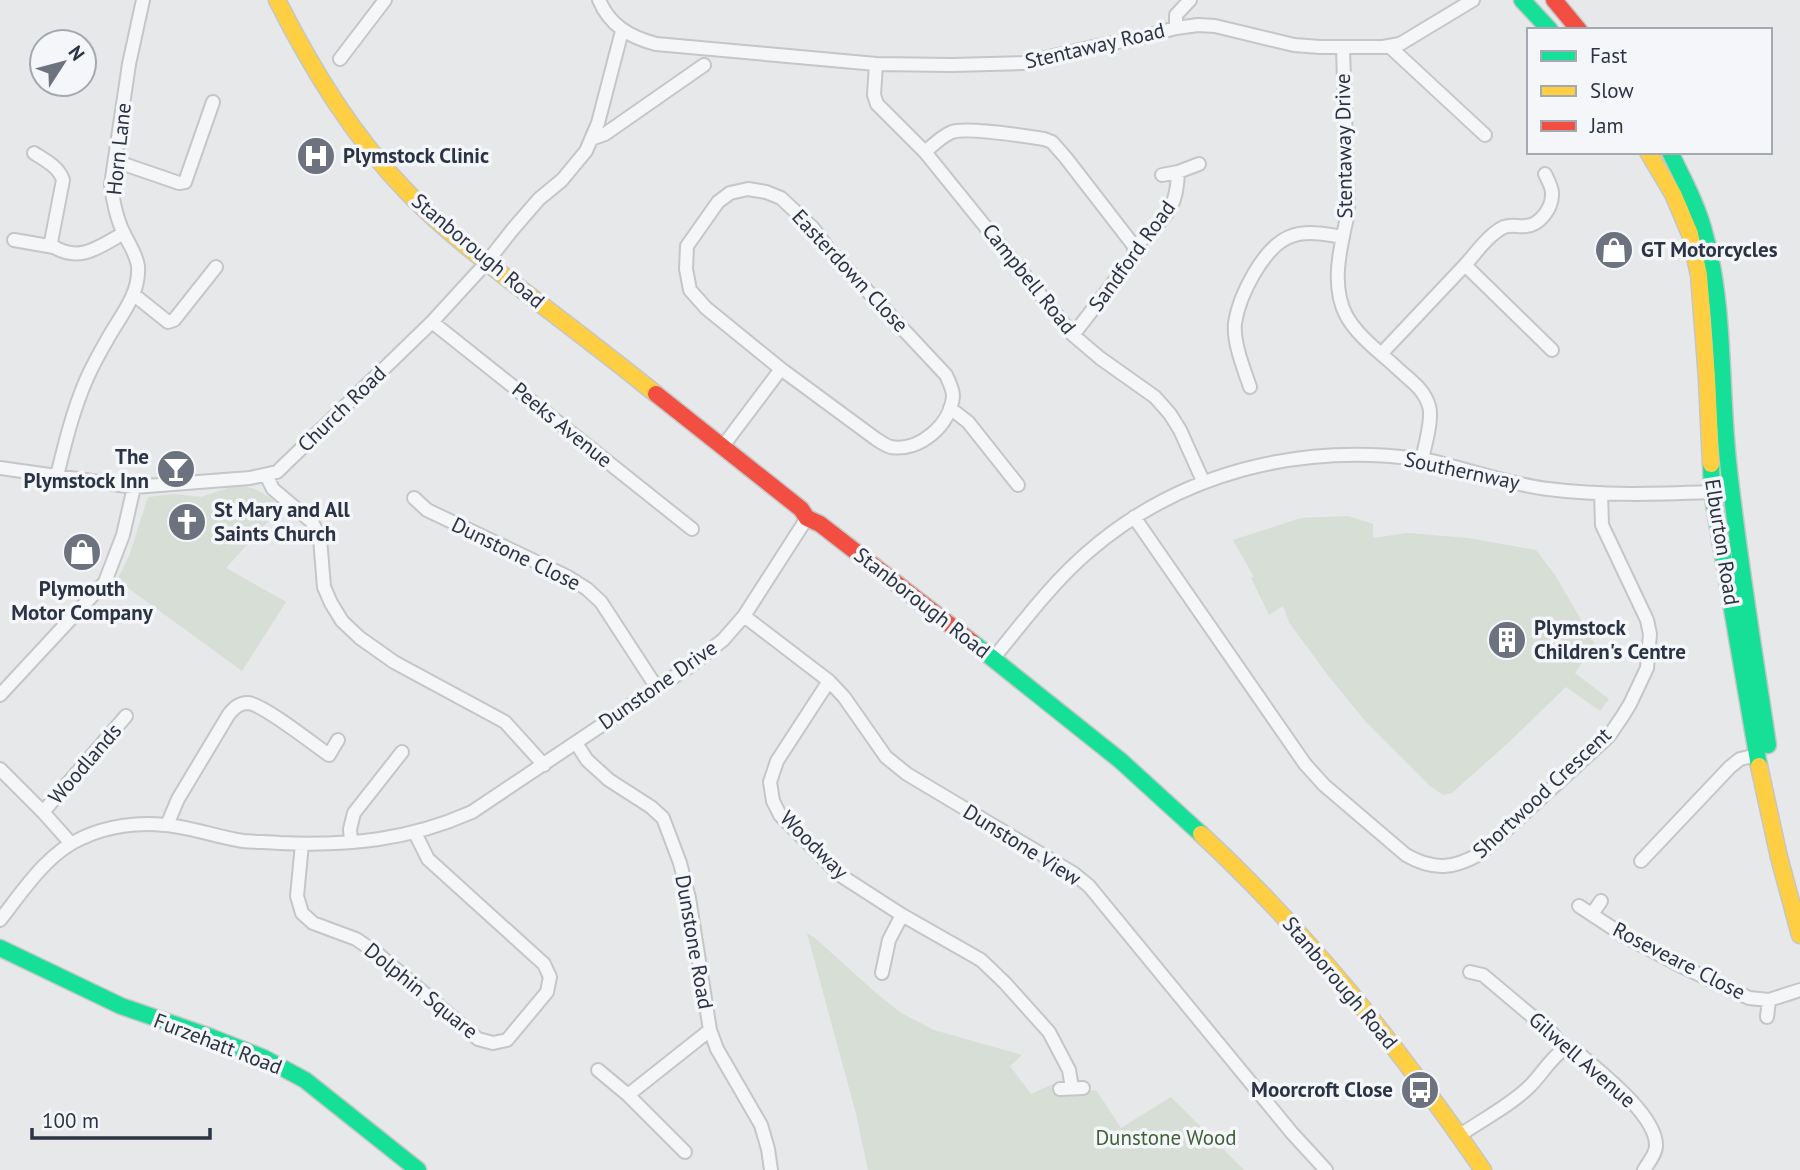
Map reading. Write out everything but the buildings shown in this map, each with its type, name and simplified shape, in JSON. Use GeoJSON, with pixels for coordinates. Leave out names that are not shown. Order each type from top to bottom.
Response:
{"type":"FeatureCollection","features":[{"type":"Feature","properties":{"kind":"street","name":"Horn Lane"},"geometry":{"type":"LineString","coordinates":[[57,476],[71,420],[107,339],[131,302],[138,267],[113,203],[111,185],[129,64],[143,0]]}},
{"type":"Feature","properties":{"kind":"street","name":"Stanborough Road"},"geometry":{"type":"LineString","coordinates":[[277,0],[295,38],[339,106],[388,169],[432,216],[723,446],[801,509],[807,518],[820,524],[905,589],[1145,782],[1208,840],[1322,959],[1371,1017],[1460,1135],[1483,1170]]}},
{"type":"Feature","properties":{"kind":"street"},"geometry":{"type":"LineString","coordinates":[[340,59],[386,0]]}},
{"type":"Feature","properties":{"kind":"street"},"geometry":{"type":"LineString","coordinates":[[599,0],[608,16],[622,31]]}},
{"type":"Feature","properties":{"kind":"street"},"geometry":{"type":"LineString","coordinates":[[1176,28],[1176,15],[1190,0]]}},
{"type":"Feature","properties":{"kind":"street","name":"Stentaway Road"},"geometry":{"type":"LineString","coordinates":[[622,31],[639,40],[656,44],[876,64],[1023,63],[1198,25],[1215,26],[1294,45],[1343,48],[1390,46],[1400,44],[1473,0]]}},
{"type":"Feature","properties":{"kind":"street"},"geometry":{"type":"LineString","coordinates":[[1522,0],[1548,28]]}},
{"type":"Feature","properties":{"kind":"street"},"geometry":{"type":"LineString","coordinates":[[1554,0],[1577,28]]}},
{"type":"Feature","properties":{"kind":"street","name":"Church Road"},"geometry":{"type":"LineString","coordinates":[[0,468],[134,487],[250,478],[277,471],[432,322],[539,200],[562,180],[586,151],[598,123],[622,31]]}},
{"type":"Feature","properties":{"kind":"street"},"geometry":{"type":"LineString","coordinates":[[1390,46],[1485,135]]}},
{"type":"Feature","properties":{"kind":"street","name":"Stentaway Drive"},"geometry":{"type":"LineString","coordinates":[[1343,48],[1348,214],[1338,281],[1340,301],[1346,316],[1356,329],[1423,391],[1431,409],[1422,459]]}},
{"type":"Feature","properties":{"kind":"street","name":"Campbell Road"},"geometry":{"type":"LineString","coordinates":[[876,64],[874,95],[877,104],[925,152],[1073,335],[1154,397],[1170,414],[1181,430],[1203,481]]}},
{"type":"Feature","properties":{"kind":"street","name":"Church Road"},"geometry":{"type":"LineString","coordinates":[[591,139],[606,134],[704,65]]}},
{"type":"Feature","properties":{"kind":"street"},"geometry":{"type":"LineString","coordinates":[[115,161],[179,183],[185,182],[213,102]]}},
{"type":"Feature","properties":{"kind":"street"},"geometry":{"type":"LineString","coordinates":[[925,152],[953,132],[967,131],[1052,142],[1134,246]]}},
{"type":"Feature","properties":{"kind":"street"},"geometry":{"type":"LineString","coordinates":[[34,153],[62,175],[63,186],[51,242],[54,247]]}},
{"type":"Feature","properties":{"kind":"street","name":"Elburton Road"},"geometry":{"type":"LineString","coordinates":[[1649,154],[1673,194],[1690,234],[1699,275],[1712,492],[1757,755],[1779,857],[1800,935]]}},
{"type":"Feature","properties":{"kind":"street","name":"Elburton Road"},"geometry":{"type":"LineString","coordinates":[[1671,154],[1694,202],[1708,243],[1719,326],[1727,458],[1736,539],[1769,750],[1800,890]]}},
{"type":"Feature","properties":{"kind":"street","name":"Sandford Road"},"geometry":{"type":"LineString","coordinates":[[1162,175],[1199,164]]}},
{"type":"Feature","properties":{"kind":"street","name":"Sandford Road"},"geometry":{"type":"LineString","coordinates":[[1073,335],[1134,256],[1134,246],[1169,212],[1177,192],[1178,172]]}},
{"type":"Feature","properties":{"kind":"street"},"geometry":{"type":"LineString","coordinates":[[1381,354],[1494,234],[1505,227],[1537,223],[1548,209],[1553,194],[1545,174]]}},
{"type":"Feature","properties":{"kind":"street","name":"Easterdown Close"},"geometry":{"type":"LineString","coordinates":[[748,189],[781,198],[813,228],[828,250],[946,375],[954,393],[950,408],[929,438],[908,446],[890,447],[781,369],[706,308],[691,290],[686,269],[687,246],[718,201],[730,193],[748,189]]}},
{"type":"Feature","properties":{"kind":"street"},"geometry":{"type":"LineString","coordinates":[[14,240],[54,247],[67,253],[86,254],[124,233]]}},
{"type":"Feature","properties":{"kind":"street"},"geometry":{"type":"LineString","coordinates":[[1250,387],[1241,361],[1235,325],[1244,291],[1276,245],[1289,237],[1302,233],[1323,233],[1343,237]]}},
{"type":"Feature","properties":{"kind":"street"},"geometry":{"type":"LineString","coordinates":[[1465,265],[1552,350]]}},
{"type":"Feature","properties":{"kind":"street"},"geometry":{"type":"LineString","coordinates":[[133,294],[168,322],[174,320],[216,267]]}},
{"type":"Feature","properties":{"kind":"street","name":"Peeks Avenue"},"geometry":{"type":"LineString","coordinates":[[432,322],[692,529]]}},
{"type":"Feature","properties":{"kind":"street"},"geometry":{"type":"LineString","coordinates":[[723,446],[781,369]]}},
{"type":"Feature","properties":{"kind":"street"},"geometry":{"type":"LineString","coordinates":[[950,408],[968,422],[1018,485]]}},
{"type":"Feature","properties":{"kind":"street","name":"Southernway"},"geometry":{"type":"LineString","coordinates":[[993,659],[1060,578],[1089,551],[1135,517],[1203,481],[1255,465],[1348,454],[1382,455],[1422,459],[1547,489],[1601,493],[1712,492]]}},
{"type":"Feature","properties":{"kind":"street"},"geometry":{"type":"LineString","coordinates":[[1712,492],[1722,483],[1727,458]]}},
{"type":"Feature","properties":{"kind":"street"},"geometry":{"type":"LineString","coordinates":[[266,475],[273,489],[312,522],[320,538],[324,586],[342,621],[360,638],[394,662],[505,722],[544,765]]}},
{"type":"Feature","properties":{"kind":"street"},"geometry":{"type":"LineString","coordinates":[[0,695],[105,582],[123,535],[134,487]]}},
{"type":"Feature","properties":{"kind":"street","name":"Shortwood Crescent"},"geometry":{"type":"LineString","coordinates":[[1135,517],[1305,764],[1324,785],[1406,855],[1418,862],[1451,867],[1481,853],[1609,736],[1630,704],[1647,668],[1650,634],[1647,620],[1602,525],[1601,493]]}},
{"type":"Feature","properties":{"kind":"street","name":"Dunstone Close"},"geometry":{"type":"LineString","coordinates":[[414,498],[427,510],[568,576],[587,589],[601,602],[657,688]]}},
{"type":"Feature","properties":{"kind":"street","name":"Dunstone Drive"},"geometry":{"type":"LineString","coordinates":[[69,845],[82,838],[119,827],[144,824],[167,825],[244,841],[302,844],[370,841],[415,833],[472,812],[690,666],[723,640],[744,616],[807,518]]}},
{"type":"Feature","properties":{"kind":"street","name":"Dunstone View"},"geometry":{"type":"LineString","coordinates":[[744,616],[829,681],[844,697],[886,757],[906,774],[1073,873],[1089,886],[1292,1133],[1326,1170]]}},
{"type":"Feature","properties":{"kind":"street","name":"Woodway"},"geometry":{"type":"LineString","coordinates":[[829,681],[776,761],[770,782],[773,800],[780,816],[840,875],[902,915],[981,960],[1049,1032],[1069,1070],[1071,1088]]}},
{"type":"Feature","properties":{"kind":"street"},"geometry":{"type":"LineString","coordinates":[[167,825],[178,799],[229,714],[238,705],[250,703],[269,713],[333,758],[338,740]]}},
{"type":"Feature","properties":{"kind":"street","name":"Woodlands"},"geometry":{"type":"LineString","coordinates":[[43,812],[126,716]]}},
{"type":"Feature","properties":{"kind":"street","name":"Dunstone Road"},"geometry":{"type":"LineString","coordinates":[[576,743],[587,760],[609,780],[663,818],[680,863],[689,898],[710,1030],[761,1125],[771,1170]]}},
{"type":"Feature","properties":{"kind":"street"},"geometry":{"type":"LineString","coordinates":[[351,841],[350,829],[354,813],[395,771],[402,752]]}},
{"type":"Feature","properties":{"kind":"street"},"geometry":{"type":"LineString","coordinates":[[1641,861],[1730,767],[1757,755]]}},
{"type":"Feature","properties":{"kind":"street"},"geometry":{"type":"LineString","coordinates":[[0,769],[43,812],[67,839],[69,845],[53,858],[0,920]]}},
{"type":"Feature","properties":{"kind":"street","name":"Dolphin Square"},"geometry":{"type":"LineString","coordinates":[[302,844],[297,896],[302,913],[313,923],[356,939],[379,954],[478,1040],[493,1043],[507,1040],[547,992],[550,977],[544,964],[428,859],[415,833]]}},
{"type":"Feature","properties":{"kind":"street","name":"Roseveare Close"},"geometry":{"type":"LineString","coordinates":[[1592,914],[1601,901]]}},
{"type":"Feature","properties":{"kind":"street","name":"Roseveare Close"},"geometry":{"type":"LineString","coordinates":[[1579,906],[1626,937],[1749,998],[1769,1000],[1800,990]]}},
{"type":"Feature","properties":{"kind":"street"},"geometry":{"type":"LineString","coordinates":[[882,973],[889,940],[902,915]]}},
{"type":"Feature","properties":{"kind":"street","name":"Furzehatt Road"},"geometry":{"type":"LineString","coordinates":[[0,948],[121,1006],[264,1058],[305,1080],[418,1170]]}},
{"type":"Feature","properties":{"kind":"street","name":"Gilwell Avenue"},"geometry":{"type":"LineString","coordinates":[[1470,972],[1483,975],[1552,1033],[1564,1049],[1576,1051],[1635,1104],[1656,1137],[1656,1149],[1644,1170]]}},
{"type":"Feature","properties":{"kind":"street","name":"Roseveare Close"},"geometry":{"type":"LineString","coordinates":[[1767,1017],[1769,1000]]}},
{"type":"Feature","properties":{"kind":"street"},"geometry":{"type":"LineString","coordinates":[[628,1095],[710,1030]]}},
{"type":"Feature","properties":{"kind":"street"},"geometry":{"type":"LineString","coordinates":[[1460,1135],[1530,1086],[1564,1049]]}},
{"type":"Feature","properties":{"kind":"street"},"geometry":{"type":"LineString","coordinates":[[598,1070],[628,1095],[685,1152]]}},
{"type":"Feature","properties":{"kind":"green space"},"geometry":{"type":"Polygon","coordinates":[[[236,485],[260,492],[281,507],[226,568],[286,602],[242,671],[117,580],[129,556],[148,497],[174,494],[201,497],[236,485]]]}},
{"type":"Feature","properties":{"kind":"green space"},"geometry":{"type":"Polygon","coordinates":[[[1348,516],[1373,524],[1373,538],[1407,533],[1468,538],[1536,550],[1555,575],[1595,644],[1575,673],[1609,699],[1600,711],[1566,687],[1452,793],[1443,795],[1429,785],[1367,723],[1290,624],[1283,606],[1269,615],[1251,578],[1254,577],[1233,540],[1301,518],[1348,516]]]}},
{"type":"Feature","properties":{"kind":"green space","name":"Dunstone Wood"},"geometry":{"type":"Polygon","coordinates":[[[807,933],[901,1013],[934,1030],[1022,1055],[1010,1066],[1031,1094],[1053,1084],[1068,1091],[1096,1090],[1121,1128],[1171,1097],[1244,1170],[868,1170],[856,1114],[807,933]]]}},
{"type":"Feature","properties":{"kind":"traffic: fast"},"geometry":{"type":"LineString","coordinates":[[1522,0],[1548,28]]}},
{"type":"Feature","properties":{"kind":"traffic: fast"},"geometry":{"type":"LineString","coordinates":[[1671,154],[1690,193],[1705,235],[1716,291],[1732,497],[1768,745]]}},
{"type":"Feature","properties":{"kind":"traffic: fast"},"geometry":{"type":"LineString","coordinates":[[1711,464],[1712,492],[1759,766]]}},
{"type":"Feature","properties":{"kind":"traffic: fast"},"geometry":{"type":"LineString","coordinates":[[972,642],[1121,761],[1201,834]]}},
{"type":"Feature","properties":{"kind":"traffic: fast"},"geometry":{"type":"LineString","coordinates":[[0,948],[121,1006],[264,1058],[305,1080],[418,1170]]}},
{"type":"Feature","properties":{"kind":"traffic: slow"},"geometry":{"type":"LineString","coordinates":[[277,0],[335,101],[369,149],[408,193],[475,253],[656,394]]}},
{"type":"Feature","properties":{"kind":"traffic: slow"},"geometry":{"type":"LineString","coordinates":[[1649,154],[1673,194],[1690,234],[1699,275],[1711,464]]}},
{"type":"Feature","properties":{"kind":"traffic: slow"},"geometry":{"type":"LineString","coordinates":[[1759,766],[1800,935]]}},
{"type":"Feature","properties":{"kind":"traffic: slow"},"geometry":{"type":"LineString","coordinates":[[1201,834],[1241,872],[1316,952],[1386,1037],[1483,1170]]}},
{"type":"Feature","properties":{"kind":"traffic: jam"},"geometry":{"type":"LineString","coordinates":[[1554,0],[1577,28]]}},
{"type":"Feature","properties":{"kind":"traffic: jam"},"geometry":{"type":"LineString","coordinates":[[656,394],[801,509],[807,518],[820,524],[972,642]]}},
{"type":"Feature","properties":{"kind":"place","name":"Plymstock Clinic"},"geometry":{"type":"Point","coordinates":[316,156]}},
{"type":"Feature","properties":{"kind":"place","name":"GT Motorcycles"},"geometry":{"type":"Point","coordinates":[1614,250]}},
{"type":"Feature","properties":{"kind":"place","name":"The Plymstock Inn"},"geometry":{"type":"Point","coordinates":[176,469]}},
{"type":"Feature","properties":{"kind":"place","name":"St Mary and All Saints Church"},"geometry":{"type":"Point","coordinates":[187,522]}},
{"type":"Feature","properties":{"kind":"place","name":"Plymouth Motor Company"},"geometry":{"type":"Point","coordinates":[82,552]}},
{"type":"Feature","properties":{"kind":"place","name":"Plymstock Children's Centre"},"geometry":{"type":"Point","coordinates":[1507,640]}},
{"type":"Feature","properties":{"kind":"place","name":"Moorcroft Close"},"geometry":{"type":"Point","coordinates":[1420,1090]}}]}
